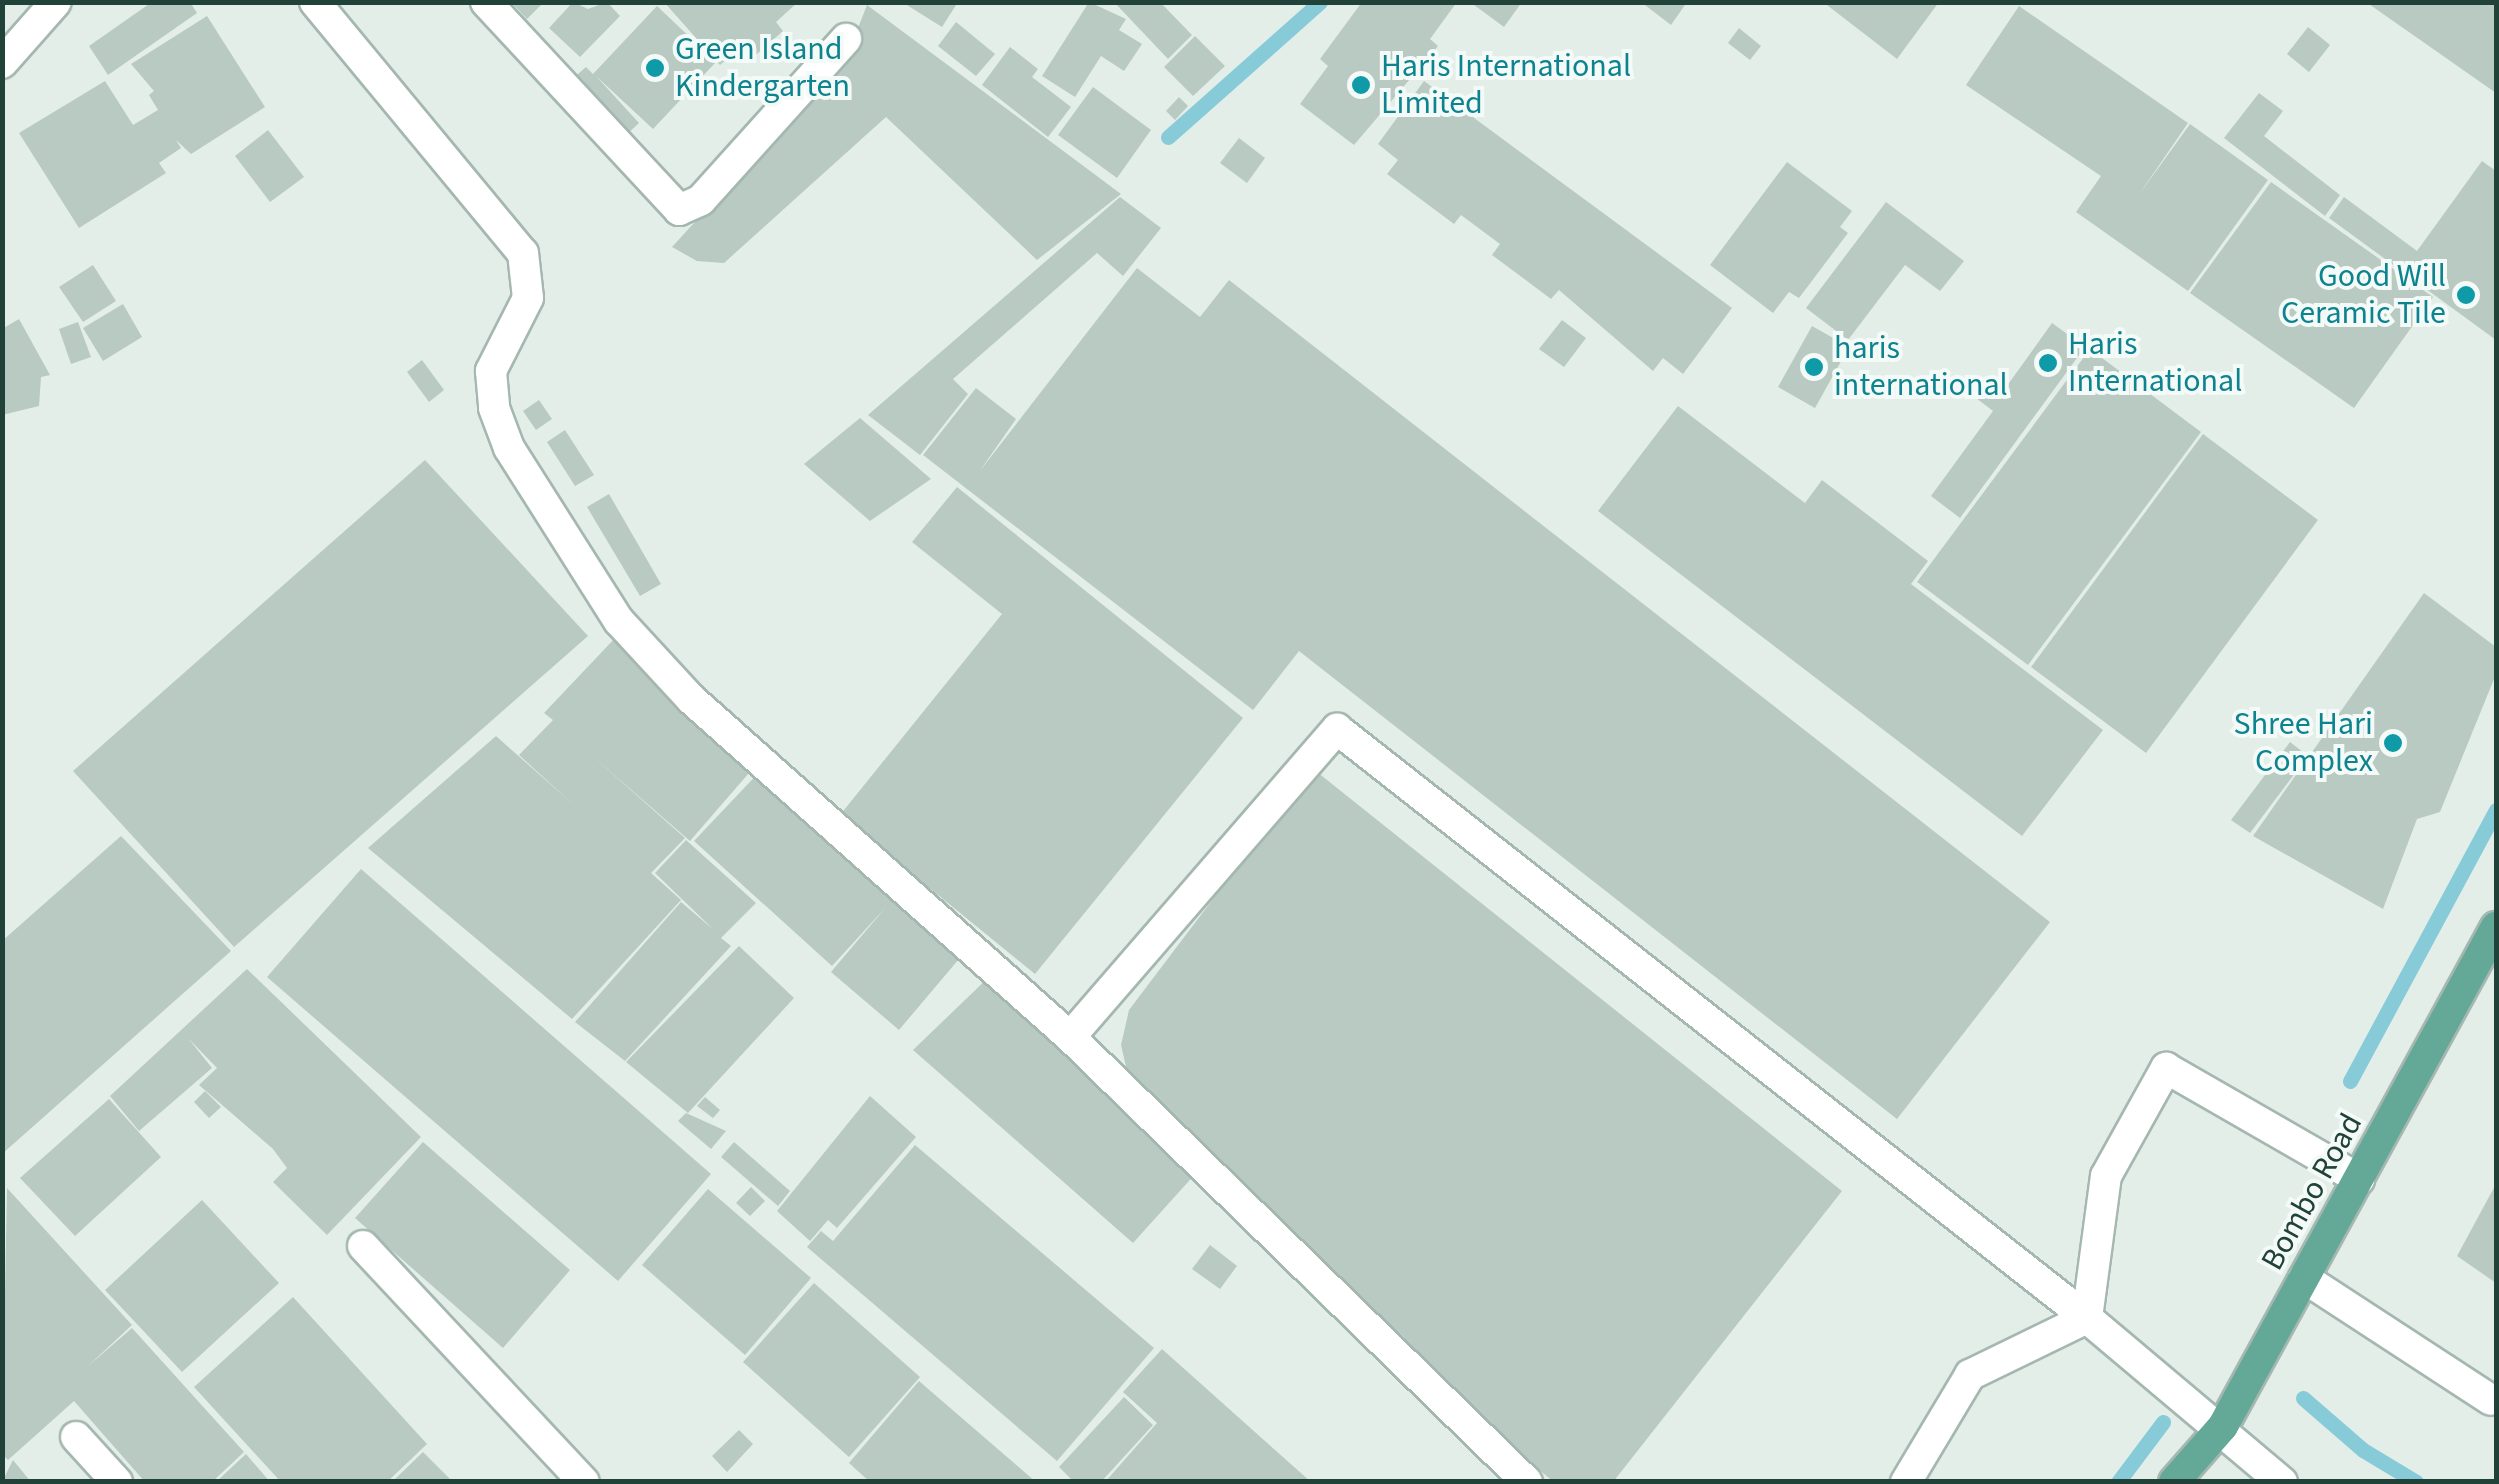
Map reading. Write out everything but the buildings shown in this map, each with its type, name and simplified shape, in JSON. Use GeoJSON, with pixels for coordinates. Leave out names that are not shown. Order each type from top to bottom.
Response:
{"type":"FeatureCollection","features":[{"type":"Feature","properties":{"kind":"main road","name":"Bombo Road"},"geometry":{"type":"LineString","coordinates":[[2174,1482],[2222,1426],[2496,927]]}},
{"type":"Feature","properties":{"kind":"street"},"geometry":{"type":"LineString","coordinates":[[2,63],[56,2]]}},
{"type":"Feature","properties":{"kind":"street"},"geometry":{"type":"LineString","coordinates":[[315,2],[523,254],[528,298],[492,372],[494,408],[509,448],[619,621],[691,699],[1070,1037],[1526,1482]]}},
{"type":"Feature","properties":{"kind":"street"},"geometry":{"type":"LineString","coordinates":[[486,2],[679,210],[701,200],[846,39]]}},
{"type":"Feature","properties":{"kind":"street"},"geometry":{"type":"LineString","coordinates":[[1070,1037],[1337,729],[2222,1426],[2282,1482]]}},
{"type":"Feature","properties":{"kind":"street"},"geometry":{"type":"LineString","coordinates":[[2086,1318],[2106,1176],[2166,1068],[2359,1179]]}},
{"type":"Feature","properties":{"kind":"street"},"geometry":{"type":"LineString","coordinates":[[363,1246],[584,1482]]}},
{"type":"Feature","properties":{"kind":"street"},"geometry":{"type":"LineString","coordinates":[[2304,1278],[2492,1400]]}},
{"type":"Feature","properties":{"kind":"street"},"geometry":{"type":"LineString","coordinates":[[1906,1482],[1970,1375],[2086,1318]]}},
{"type":"Feature","properties":{"kind":"street"},"geometry":{"type":"LineString","coordinates":[[76,1436],[117,1482]]}},
{"type":"Feature","properties":{"kind":"waterway"},"geometry":{"type":"LineString","coordinates":[[1168,137],[1320,2]]}},
{"type":"Feature","properties":{"kind":"waterway"},"geometry":{"type":"LineString","coordinates":[[2350,1081],[2496,810]]}},
{"type":"Feature","properties":{"kind":"waterway"},"geometry":{"type":"LineString","coordinates":[[2303,1398],[2363,1450],[2416,1482]]}},
{"type":"Feature","properties":{"kind":"waterway"},"geometry":{"type":"LineString","coordinates":[[2118,1482],[2163,1422]]}},
{"type":"Feature","properties":{"kind":"place","name":"Green Island Kindergarten"},"geometry":{"type":"Point","coordinates":[655,68]}},
{"type":"Feature","properties":{"kind":"place","name":"Haris International Limited"},"geometry":{"type":"Point","coordinates":[1361,85]}},
{"type":"Feature","properties":{"kind":"place","name":"Good Will Ceramic Tile"},"geometry":{"type":"Point","coordinates":[2466,295]}},
{"type":"Feature","properties":{"kind":"place","name":"Haris International"},"geometry":{"type":"Point","coordinates":[2048,363]}},
{"type":"Feature","properties":{"kind":"place","name":"haris international"},"geometry":{"type":"Point","coordinates":[1814,367]}},
{"type":"Feature","properties":{"kind":"place","name":"Shree Hari Complex"},"geometry":{"type":"Point","coordinates":[2393,743]}}]}
